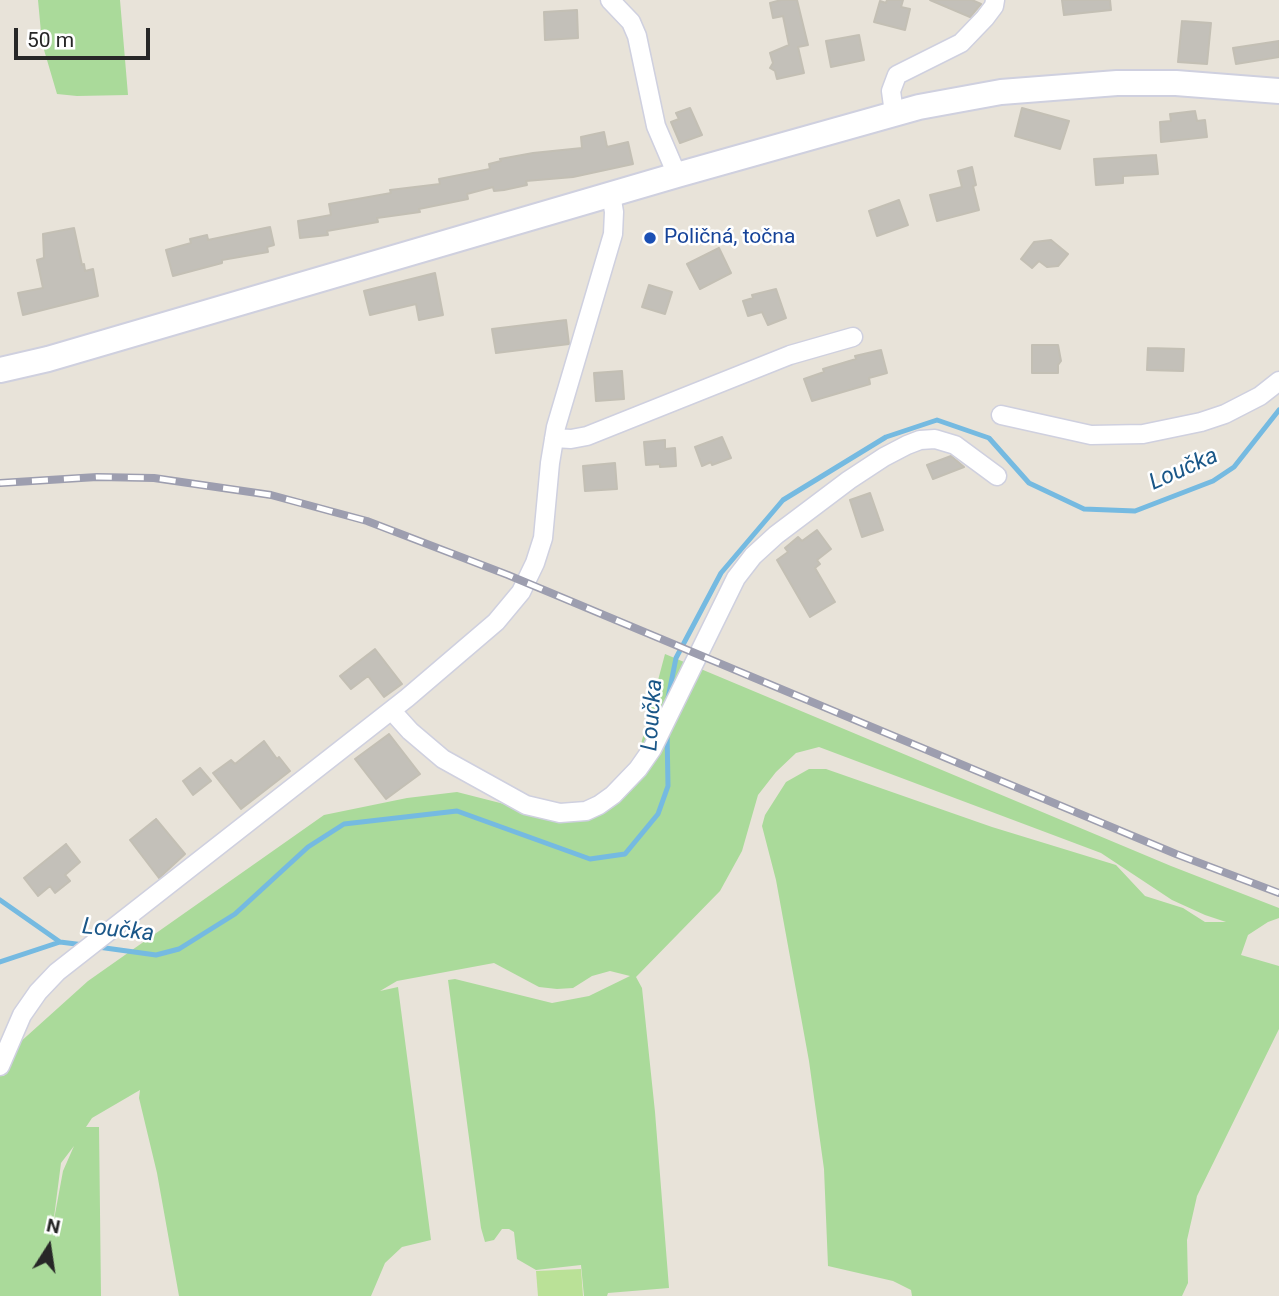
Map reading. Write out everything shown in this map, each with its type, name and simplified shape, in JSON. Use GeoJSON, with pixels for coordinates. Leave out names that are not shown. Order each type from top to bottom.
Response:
{"type":"FeatureCollection","features":[{"type":"Feature","properties":{"kind":"main road"},"geometry":{"type":"LineString","coordinates":[[0,370],[126,337],[894,113],[1001,92],[1082,85],[1168,83],[1279,91]]}},
{"type":"Feature","properties":{"kind":"street"},"geometry":{"type":"LineString","coordinates":[[610,0],[631,22],[637,36],[656,126],[677,175]]}},
{"type":"Feature","properties":{"kind":"street"},"geometry":{"type":"LineString","coordinates":[[894,113],[891,91],[897,75],[961,43],[985,18],[995,0]]}},
{"type":"Feature","properties":{"kind":"street"},"geometry":{"type":"LineString","coordinates":[[0,1066],[22,1015],[38,992],[57,972],[392,711],[496,622],[522,592],[543,538],[554,438],[613,234],[611,194]]}},
{"type":"Feature","properties":{"kind":"street"},"geometry":{"type":"LineString","coordinates":[[554,438],[587,436],[772,362],[853,337]]}},
{"type":"Feature","properties":{"kind":"street"},"geometry":{"type":"LineString","coordinates":[[1001,415],[1091,435],[1143,434],[1226,414],[1260,397],[1279,381]]}},
{"type":"Feature","properties":{"kind":"street"},"geometry":{"type":"LineString","coordinates":[[392,711],[410,731],[443,759],[526,805],[560,813],[586,811],[612,794],[638,769],[652,749],[736,578],[753,556],[776,535],[872,465],[907,444],[920,440],[935,439],[955,444],[997,476]]}},
{"type":"Feature","properties":{"kind":"green space"},"geometry":{"type":"Polygon","coordinates":[[[38,0],[120,0],[128,95],[57,94],[42,43],[38,0]]]}},
{"type":"Feature","properties":{"kind":"green space"},"geometry":{"type":"Polygon","coordinates":[[[665,654],[1171,866],[1279,908],[1279,918],[1248,935],[1241,955],[1279,966],[1279,1029],[1197,1196],[1187,1240],[1188,1283],[1182,1296],[912,1296],[911,1290],[893,1281],[828,1266],[824,1169],[809,1061],[776,880],[762,826],[765,815],[786,782],[809,769],[826,769],[992,827],[1116,865],[1145,896],[1183,908],[1205,922],[1226,922],[1172,900],[1101,853],[819,747],[796,753],[776,772],[758,795],[742,851],[720,891],[636,977],[642,988],[669,1288],[608,1293],[607,1296],[584,1296],[581,1265],[536,1270],[517,1259],[514,1232],[509,1229],[502,1229],[494,1240],[485,1242],[448,980],[455,979],[552,1003],[589,996],[630,976],[610,971],[592,976],[573,988],[557,989],[539,987],[494,963],[397,981],[380,991],[398,987],[431,1240],[402,1247],[385,1263],[371,1296],[179,1296],[157,1173],[139,1098],[140,1090],[92,1118],[86,1127],[99,1127],[101,1296],[0,1296],[0,1076],[4,1076],[18,1044],[88,981],[324,815],[407,798],[457,792],[563,819],[632,778],[665,654]],[[74,1146],[61,1163],[53,1225],[63,1171],[74,1146]]]}},
{"type":"Feature","properties":{"kind":"green space"},"geometry":{"type":"Polygon","coordinates":[[[581,1269],[583,1296],[538,1296],[536,1271],[581,1269]]]}},
{"type":"Feature","properties":{"kind":"building"},"geometry":{"type":"Polygon","coordinates":[[[797,0],[808,45],[798,47],[804,73],[777,79],[775,71],[770,68],[773,63],[770,53],[789,45],[783,16],[773,18],[770,3],[797,0]]]}},
{"type":"Feature","properties":{"kind":"building"},"geometry":{"type":"Polygon","coordinates":[[[887,0],[903,0],[901,7],[910,9],[905,30],[874,22],[880,1],[886,3],[887,0]]]}},
{"type":"Feature","properties":{"kind":"building"},"geometry":{"type":"Polygon","coordinates":[[[930,0],[972,0],[981,4],[970,17],[930,0]]]}},
{"type":"Feature","properties":{"kind":"building"},"geometry":{"type":"Polygon","coordinates":[[[1062,0],[1110,0],[1111,10],[1064,15],[1062,0]]]}},
{"type":"Feature","properties":{"kind":"building"},"geometry":{"type":"Polygon","coordinates":[[[577,10],[578,38],[545,40],[544,12],[577,10]]]}},
{"type":"Feature","properties":{"kind":"building"},"geometry":{"type":"Polygon","coordinates":[[[1182,21],[1211,23],[1207,64],[1178,62],[1182,21]]]}},
{"type":"Feature","properties":{"kind":"building"},"geometry":{"type":"Polygon","coordinates":[[[859,35],[864,60],[831,67],[826,41],[859,35]]]}},
{"type":"Feature","properties":{"kind":"building"},"geometry":{"type":"Polygon","coordinates":[[[1279,41],[1279,57],[1236,64],[1233,48],[1279,41]]]}},
{"type":"Feature","properties":{"kind":"building"},"geometry":{"type":"Polygon","coordinates":[[[690,108],[702,135],[680,143],[671,122],[679,119],[676,113],[690,108]]]}},
{"type":"Feature","properties":{"kind":"building"},"geometry":{"type":"Polygon","coordinates":[[[1022,108],[1069,121],[1060,149],[1015,136],[1022,108]]]}},
{"type":"Feature","properties":{"kind":"building"},"geometry":{"type":"Polygon","coordinates":[[[1195,111],[1197,121],[1205,120],[1207,137],[1161,142],[1160,122],[1171,121],[1170,114],[1195,111]]]}},
{"type":"Feature","properties":{"kind":"building"},"geometry":{"type":"Polygon","coordinates":[[[604,132],[607,147],[628,142],[633,164],[573,177],[526,181],[527,185],[504,190],[494,191],[493,187],[467,194],[468,199],[419,209],[420,212],[377,218],[378,222],[327,231],[328,235],[300,238],[298,221],[331,215],[329,204],[391,193],[390,190],[440,184],[439,179],[490,169],[489,164],[501,161],[500,159],[582,148],[581,137],[604,132]]]}},
{"type":"Feature","properties":{"kind":"building"},"geometry":{"type":"Polygon","coordinates":[[[1156,155],[1158,174],[1123,176],[1123,183],[1096,185],[1094,159],[1156,155]]]}},
{"type":"Feature","properties":{"kind":"building"},"geometry":{"type":"Polygon","coordinates":[[[972,167],[979,210],[937,221],[930,195],[962,187],[958,171],[972,167]]]}},
{"type":"Feature","properties":{"kind":"building"},"geometry":{"type":"Polygon","coordinates":[[[899,200],[908,225],[877,236],[869,211],[899,200]]]}},
{"type":"Feature","properties":{"kind":"building"},"geometry":{"type":"Polygon","coordinates":[[[270,227],[274,245],[267,247],[268,252],[222,260],[222,263],[173,276],[166,250],[207,235],[208,240],[270,227]]]}},
{"type":"Feature","properties":{"kind":"building"},"geometry":{"type":"Polygon","coordinates":[[[74,228],[82,265],[84,264],[85,271],[93,269],[98,296],[23,315],[18,293],[43,288],[37,260],[44,258],[43,234],[74,228]]]}},
{"type":"Feature","properties":{"kind":"building"},"geometry":{"type":"Polygon","coordinates":[[[1051,240],[1068,254],[1058,266],[1047,267],[1039,261],[1032,268],[1021,259],[1034,242],[1051,240]]]}},
{"type":"Feature","properties":{"kind":"building"},"geometry":{"type":"Polygon","coordinates":[[[719,248],[731,273],[700,289],[687,264],[719,248]]]}},
{"type":"Feature","properties":{"kind":"building"},"geometry":{"type":"Polygon","coordinates":[[[435,273],[443,315],[419,320],[416,304],[370,315],[364,291],[435,273]]]}},
{"type":"Feature","properties":{"kind":"building"},"geometry":{"type":"Polygon","coordinates":[[[649,285],[672,292],[665,314],[642,307],[649,285]]]}},
{"type":"Feature","properties":{"kind":"building"},"geometry":{"type":"Polygon","coordinates":[[[776,289],[786,318],[768,325],[762,312],[748,316],[743,301],[753,298],[752,295],[776,289]]]}},
{"type":"Feature","properties":{"kind":"building"},"geometry":{"type":"Polygon","coordinates":[[[566,320],[569,344],[496,353],[492,329],[566,320]]]}},
{"type":"Feature","properties":{"kind":"building"},"geometry":{"type":"Polygon","coordinates":[[[1032,345],[1058,345],[1061,361],[1058,373],[1032,373],[1032,345]]]}},
{"type":"Feature","properties":{"kind":"building"},"geometry":{"type":"Polygon","coordinates":[[[1148,348],[1184,349],[1183,371],[1147,370],[1148,348]]]}},
{"type":"Feature","properties":{"kind":"building"},"geometry":{"type":"Polygon","coordinates":[[[881,350],[887,373],[869,378],[870,384],[812,401],[804,379],[824,372],[823,369],[856,359],[855,356],[881,350]]]}},
{"type":"Feature","properties":{"kind":"building"},"geometry":{"type":"Polygon","coordinates":[[[622,371],[624,399],[596,401],[594,373],[622,371]]]}},
{"type":"Feature","properties":{"kind":"building"},"geometry":{"type":"Polygon","coordinates":[[[722,437],[731,458],[702,466],[695,447],[722,437]]]}},
{"type":"Feature","properties":{"kind":"building"},"geometry":{"type":"Polygon","coordinates":[[[665,440],[665,449],[675,448],[676,466],[646,465],[644,442],[665,440]]]}},
{"type":"Feature","properties":{"kind":"building"},"geometry":{"type":"Polygon","coordinates":[[[951,456],[964,467],[933,479],[927,465],[951,456]]]}},
{"type":"Feature","properties":{"kind":"building"},"geometry":{"type":"Polygon","coordinates":[[[615,463],[617,489],[585,491],[583,466],[615,463]]]}},
{"type":"Feature","properties":{"kind":"building"},"geometry":{"type":"Polygon","coordinates":[[[870,493],[883,530],[862,537],[850,500],[870,493]]]}},
{"type":"Feature","properties":{"kind":"building"},"geometry":{"type":"Polygon","coordinates":[[[817,530],[831,549],[817,560],[820,564],[815,568],[835,602],[810,617],[777,560],[788,552],[785,548],[798,537],[802,541],[817,530]]]}},
{"type":"Feature","properties":{"kind":"building"},"geometry":{"type":"Polygon","coordinates":[[[375,649],[402,684],[384,697],[368,676],[351,689],[340,676],[375,649]]]}},
{"type":"Feature","properties":{"kind":"building"},"geometry":{"type":"Polygon","coordinates":[[[389,734],[420,774],[386,799],[355,759],[389,734]]]}},
{"type":"Feature","properties":{"kind":"building"},"geometry":{"type":"Polygon","coordinates":[[[264,741],[290,771],[241,809],[213,773],[231,760],[235,764],[264,741]]]}},
{"type":"Feature","properties":{"kind":"building"},"geometry":{"type":"Polygon","coordinates":[[[200,768],[211,781],[193,795],[183,781],[200,768]]]}},
{"type":"Feature","properties":{"kind":"building"},"geometry":{"type":"Polygon","coordinates":[[[156,819],[185,854],[159,878],[130,840],[156,819]]]}},
{"type":"Feature","properties":{"kind":"building"},"geometry":{"type":"Polygon","coordinates":[[[66,844],[80,862],[65,875],[70,881],[55,893],[50,886],[38,896],[24,878],[66,844]]]}},
{"type":"Feature","properties":{"kind":"waterway","name":"Loučka"},"geometry":{"type":"LineString","coordinates":[[667,703],[676,658],[721,573],[783,500],[886,437],[937,420],[989,438],[1029,483],[1084,509],[1135,511],[1213,481],[1234,467],[1279,410]]}},
{"type":"Feature","properties":{"kind":"waterway","name":"Loučka"},"geometry":{"type":"LineString","coordinates":[[98,947],[156,955],[179,949],[235,914],[308,847],[344,824],[457,811],[590,859],[625,854],[658,814],[668,786],[667,731]]}},
{"type":"Feature","properties":{"kind":"waterway"},"geometry":{"type":"LineString","coordinates":[[0,900],[60,942]]}},
{"type":"Feature","properties":{"kind":"waterway","name":"Loučka"},"geometry":{"type":"LineString","coordinates":[[0,962],[60,942],[84,945]]}},
{"type":"Feature","properties":{"kind":"railway"},"geometry":{"type":"LineString","coordinates":[[0,483],[97,477],[154,478],[271,495],[367,521],[508,575],[1176,854],[1279,893]]}},
{"type":"Feature","properties":{"kind":"place","name":"Poličná, točna"},"geometry":{"type":"Point","coordinates":[650,238]}}]}
